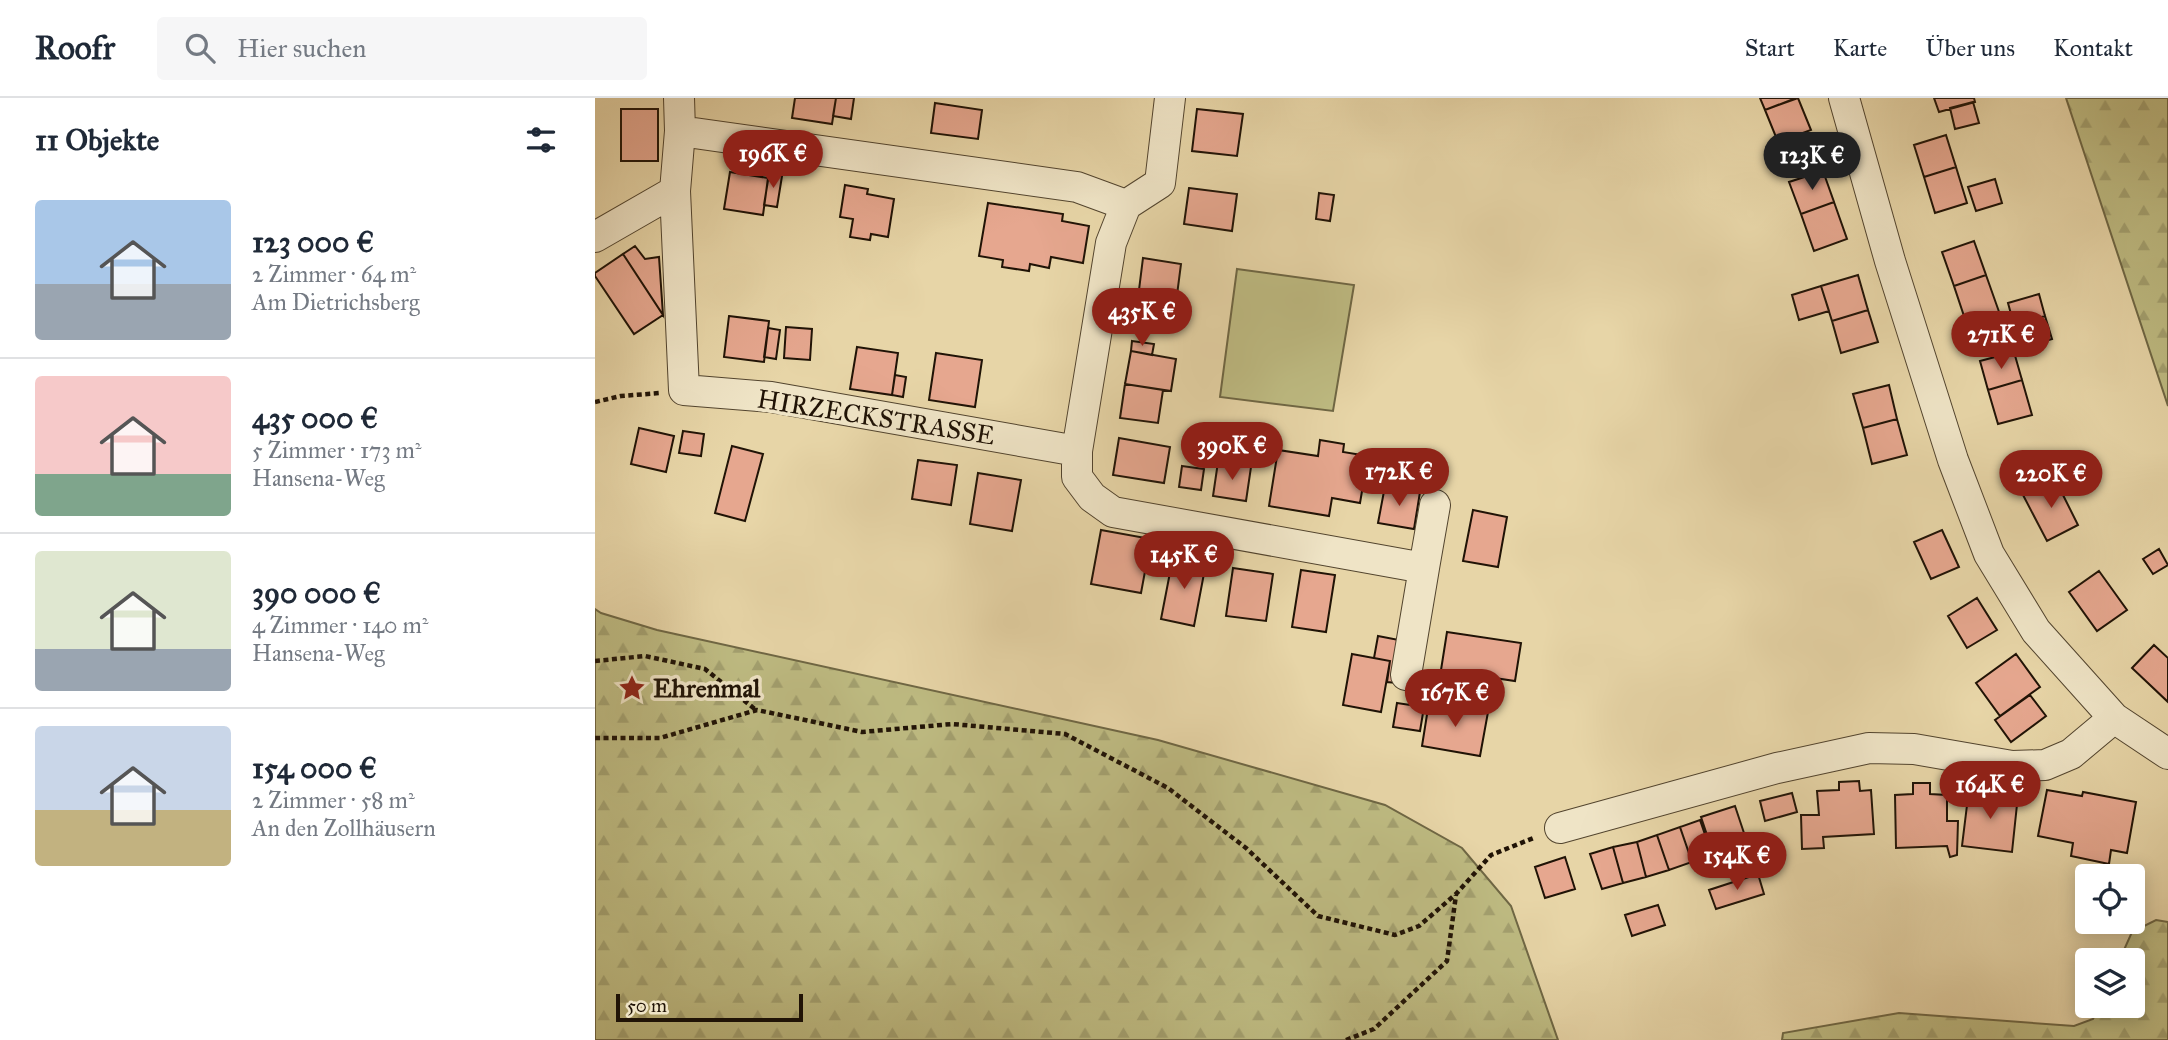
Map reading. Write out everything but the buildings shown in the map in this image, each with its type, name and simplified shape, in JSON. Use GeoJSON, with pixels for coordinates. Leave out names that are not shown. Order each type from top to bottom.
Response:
{"type":"FeatureCollection","features":[{"type":"Feature","properties":{"kind":"street"},"geometry":{"type":"LineString","coordinates":[[679,98],[680,131],[675,191],[685,385]]}},
{"type":"Feature","properties":{"kind":"street"},"geometry":{"type":"LineString","coordinates":[[1170,98],[1160,183],[1126,205],[1111,243],[1077,450],[1077,477],[1092,497],[1113,512],[1424,568]]}},
{"type":"Feature","properties":{"kind":"street"},"geometry":{"type":"LineString","coordinates":[[1843,98],[1890,261],[1949,447],[1989,554],[2036,631],[2114,718],[2168,754]]}},
{"type":"Feature","properties":{"kind":"street"},"geometry":{"type":"LineString","coordinates":[[680,131],[1077,187],[1126,205]]}},
{"type":"Feature","properties":{"kind":"street"},"geometry":{"type":"LineString","coordinates":[[595,237],[675,191]]}},
{"type":"Feature","properties":{"kind":"street","name":"HIRZECKSTRASSE"},"geometry":{"type":"LineString","coordinates":[[685,385],[771,397],[1077,450]]}},
{"type":"Feature","properties":{"kind":"street"},"geometry":{"type":"LineString","coordinates":[[1406,675],[1435,505]]}},
{"type":"Feature","properties":{"kind":"street"},"geometry":{"type":"LineString","coordinates":[[1560,828],[1777,768],[1869,748],[1914,749],[2012,766],[2045,765],[2071,754],[2114,718]]}},
{"type":"Feature","properties":{"kind":"path"},"geometry":{"type":"LineString","coordinates":[[595,402],[621,396],[677,393],[685,385]]}},
{"type":"Feature","properties":{"kind":"path"},"geometry":{"type":"LineString","coordinates":[[595,661],[645,656],[705,669],[757,710],[862,732],[952,724],[1065,734],[1168,789],[1246,848],[1318,916],[1395,935],[1419,926],[1456,894],[1491,855],[1560,828]]}},
{"type":"Feature","properties":{"kind":"path"},"geometry":{"type":"LineString","coordinates":[[595,738],[660,738],[757,710]]}},
{"type":"Feature","properties":{"kind":"path"},"geometry":{"type":"LineString","coordinates":[[1346,1040],[1374,1030],[1447,961],[1456,894]]}},
{"type":"Feature","properties":{"kind":"green space"},"geometry":{"type":"Polygon","coordinates":[[[2066,98],[2168,98],[2168,406],[2066,98]]]}},
{"type":"Feature","properties":{"kind":"green space"},"geometry":{"type":"Polygon","coordinates":[[[1237,269],[1354,285],[1333,411],[1220,397],[1237,269]]]}},
{"type":"Feature","properties":{"kind":"green space"},"geometry":{"type":"Polygon","coordinates":[[[595,609],[657,630],[1158,740],[1385,805],[1462,848],[1511,906],[1558,1040],[595,1040],[595,609]]]}},
{"type":"Feature","properties":{"kind":"green space"},"geometry":{"type":"Polygon","coordinates":[[[2156,920],[2168,922],[2168,1040],[1782,1040],[1783,1033],[1899,1013],[2074,1026],[2093,1018],[2145,1018],[2145,948],[2125,948],[2131,934],[2145,934],[2145,926],[2156,920]]]}},
{"type":"Feature","properties":{"kind":"place","name":"Ehrenmal"},"geometry":{"type":"Point","coordinates":[632,688]}}]}
